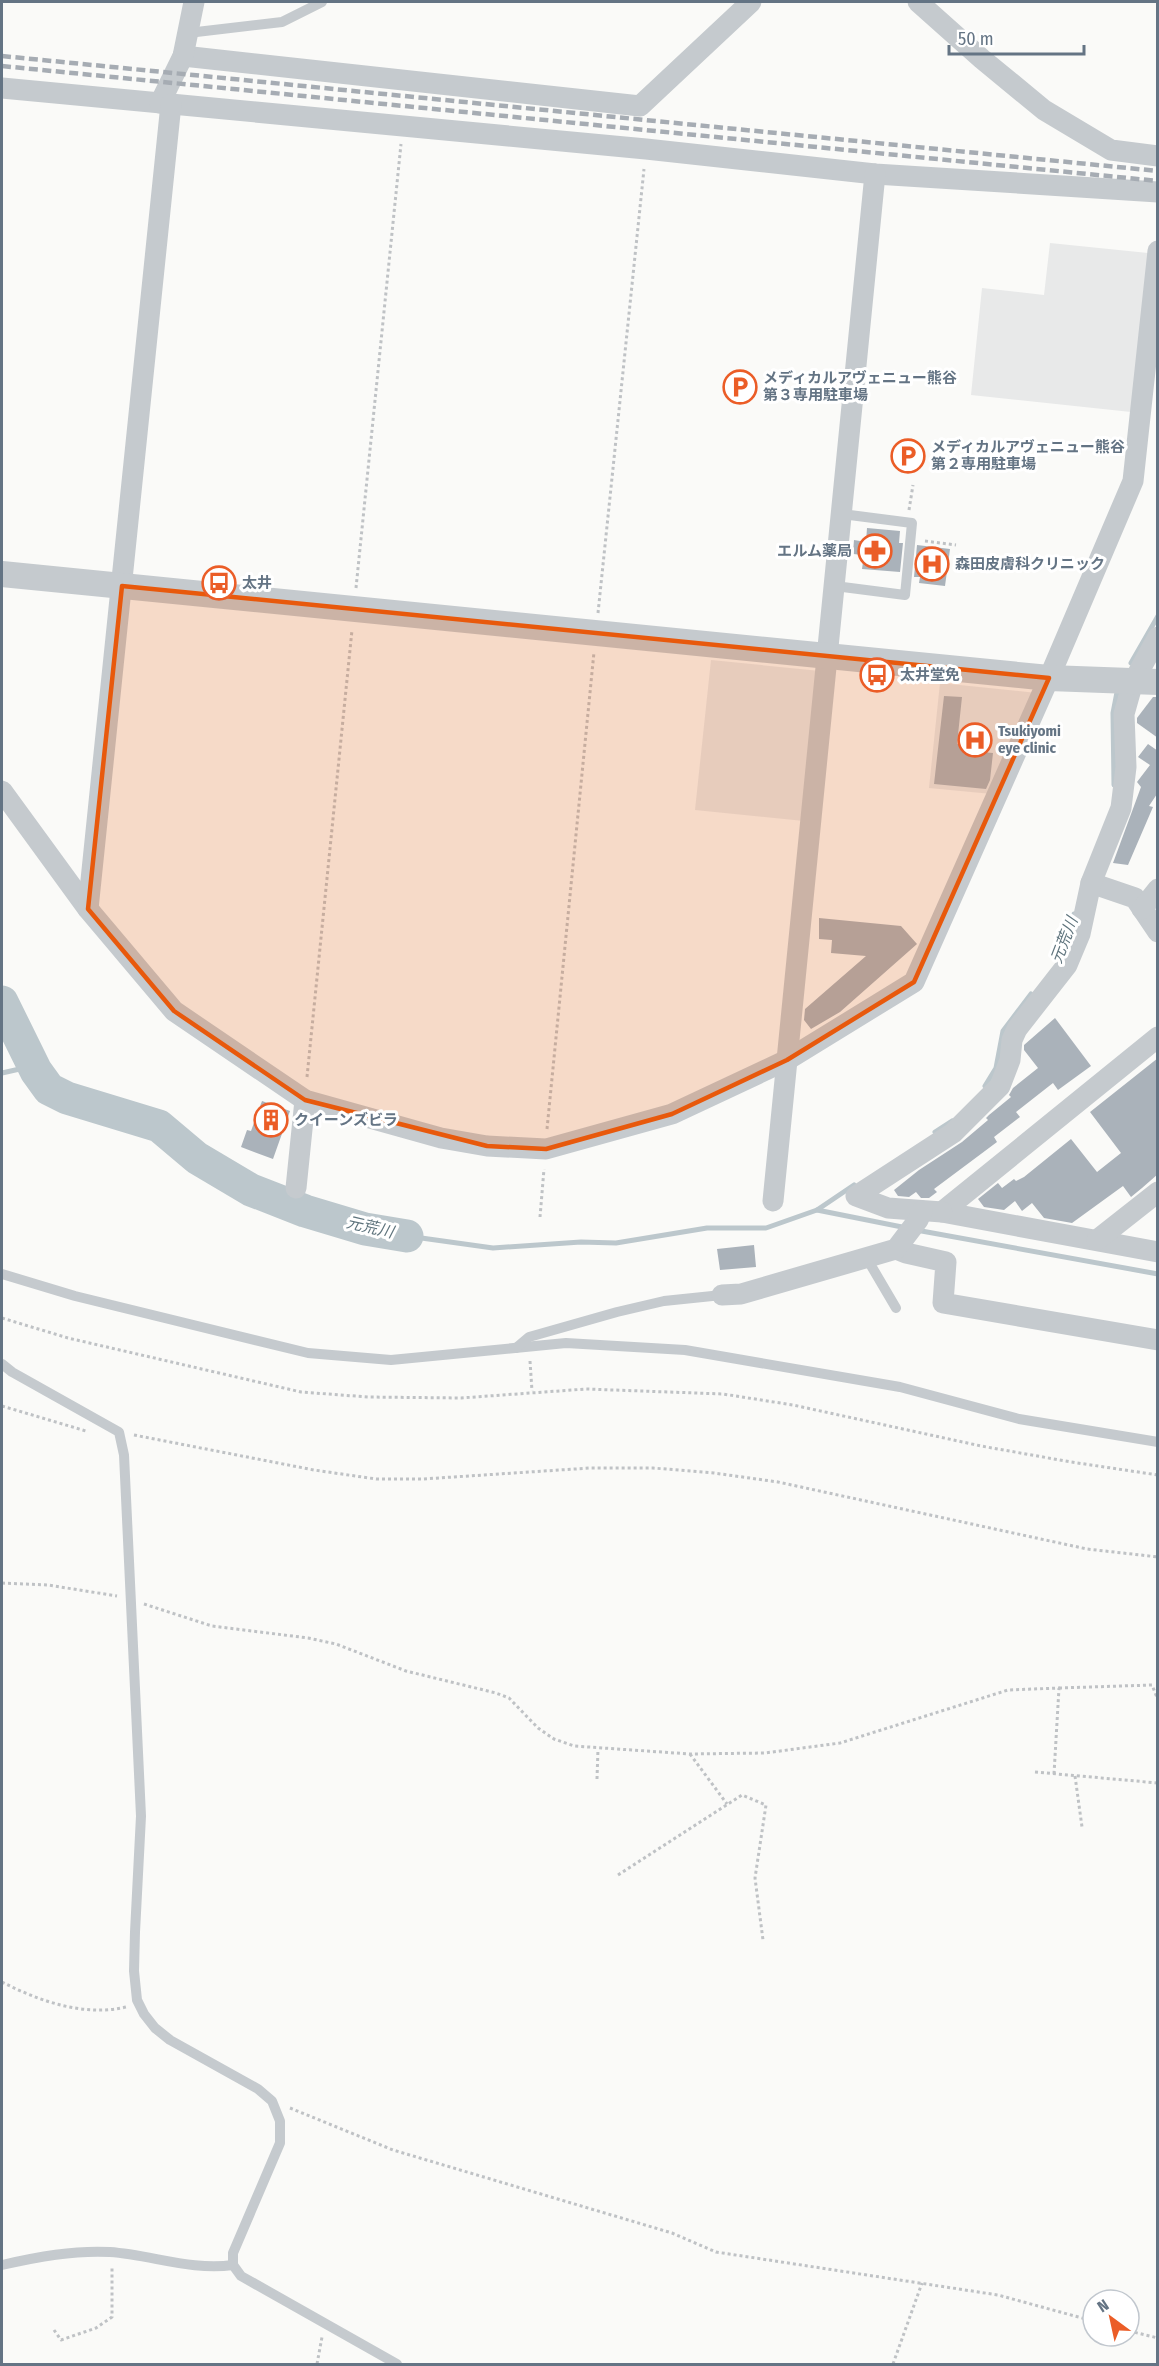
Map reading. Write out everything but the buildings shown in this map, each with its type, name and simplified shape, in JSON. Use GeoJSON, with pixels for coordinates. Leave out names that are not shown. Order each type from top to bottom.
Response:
{"type":"FeatureCollection","features":[{"type":"Feature","properties":{"kind":"street"},"geometry":{"type":"LineString","coordinates":[[88,909],[122,586],[166,103],[183,56],[194,2]]}},
{"type":"Feature","properties":{"kind":"street"},"geometry":{"type":"LineString","coordinates":[[183,56],[640,106],[751,2]]}},
{"type":"Feature","properties":{"kind":"street"},"geometry":{"type":"LineString","coordinates":[[918,2],[1044,110],[1111,150],[1158,156]]}},
{"type":"Feature","properties":{"kind":"street"},"geometry":{"type":"LineString","coordinates":[[2,88],[646,149],[875,174],[1158,192]]}},
{"type":"Feature","properties":{"kind":"street"},"geometry":{"type":"LineString","coordinates":[[773,1201],[875,174]]}},
{"type":"Feature","properties":{"kind":"street"},"geometry":{"type":"LineString","coordinates":[[2,791],[88,909],[174,1011],[305,1100],[441,1138],[487,1146],[546,1149],[672,1113],[787,1060],[914,982],[1049,678],[1133,481],[1158,251]]}},
{"type":"Feature","properties":{"kind":"street"},"geometry":{"type":"LineString","coordinates":[[2,574],[1049,678],[1145,682]]}},
{"type":"Feature","properties":{"kind":"street"},"geometry":{"type":"LineString","coordinates":[[1158,637],[1145,682],[1124,714],[1126,767],[1121,808],[1091,883],[1080,934],[1067,965],[1017,1029],[1012,1040],[1010,1060],[1000,1086],[953,1133],[856,1196],[888,1208],[1097,1240],[1158,1252]]}},
{"type":"Feature","properties":{"kind":"street"},"geometry":{"type":"LineString","coordinates":[[1091,883],[1135,898],[1158,932]]}},
{"type":"Feature","properties":{"kind":"street"},"geometry":{"type":"LineString","coordinates":[[1142,909],[1158,890]]}},
{"type":"Feature","properties":{"kind":"street"},"geometry":{"type":"LineString","coordinates":[[722,1295],[741,1294],[899,1246],[927,1214],[1158,1037]]}},
{"type":"Feature","properties":{"kind":"street"},"geometry":{"type":"LineString","coordinates":[[296,1188],[305,1100]]}},
{"type":"Feature","properties":{"kind":"street"},"geometry":{"type":"LineString","coordinates":[[1097,1240],[1158,1192]]}},
{"type":"Feature","properties":{"kind":"street"},"geometry":{"type":"LineString","coordinates":[[899,1246],[906,1253],[946,1262],[943,1303],[1158,1340]]}},
{"type":"Feature","properties":{"kind":"lane"},"geometry":{"type":"LineString","coordinates":[[188,33],[282,22],[322,2]]}},
{"type":"Feature","properties":{"kind":"lane"},"geometry":{"type":"LineString","coordinates":[[834,586],[905,595],[912,523],[842,514]]}},
{"type":"Feature","properties":{"kind":"lane"},"geometry":{"type":"LineString","coordinates":[[866,1257],[896,1308]]}},
{"type":"Feature","properties":{"kind":"lane"},"geometry":{"type":"LineString","coordinates":[[2,1274],[75,1296],[308,1353],[391,1360],[566,1343],[685,1350],[900,1388],[1020,1419],[1158,1442]]}},
{"type":"Feature","properties":{"kind":"lane"},"geometry":{"type":"LineString","coordinates":[[516,1348],[529,1337],[617,1312],[664,1301],[722,1295]]}},
{"type":"Feature","properties":{"kind":"lane"},"geometry":{"type":"LineString","coordinates":[[2,1364],[12,1372],[119,1432],[124,1455],[141,1816],[134,1971],[138,2000],[149,2021],[170,2040],[258,2089],[272,2100],[280,2121],[280,2143],[233,2253],[233,2265],[241,2276],[397,2364]]}},
{"type":"Feature","properties":{"kind":"lane"},"geometry":{"type":"LineString","coordinates":[[2,2265],[45,2255],[113,2253],[211,2268],[233,2265]]}},
{"type":"Feature","properties":{"kind":"path"},"geometry":{"type":"LineString","coordinates":[[540,1217],[596,633],[646,149]]}},
{"type":"Feature","properties":{"kind":"path"},"geometry":{"type":"LineString","coordinates":[[908,522],[913,485]]}},
{"type":"Feature","properties":{"kind":"path"},"geometry":{"type":"LineString","coordinates":[[910,539],[956,545]]}},
{"type":"Feature","properties":{"kind":"path"},"geometry":{"type":"LineString","coordinates":[[2,1318],[68,1338],[301,1392],[368,1398],[461,1398],[532,1391],[597,1389],[723,1394],[793,1405],[1015,1452],[1158,1475]]}},
{"type":"Feature","properties":{"kind":"path"},"geometry":{"type":"LineString","coordinates":[[530,1347],[532,1391]]}},
{"type":"Feature","properties":{"kind":"path"},"geometry":{"type":"LineString","coordinates":[[2,1406],[87,1431],[119,1432],[314,1470],[376,1479],[423,1479],[590,1468],[653,1468],[714,1473],[778,1482],[1087,1549],[1158,1557]]}},
{"type":"Feature","properties":{"kind":"path"},"geometry":{"type":"LineString","coordinates":[[2,1583],[48,1585],[130,1599],[212,1626],[308,1638],[336,1644],[406,1671],[509,1698],[538,1728],[554,1739],[574,1746],[598,1749],[690,1754],[765,1753],[840,1743],[1000,1692],[1033,1688],[1152,1685],[1158,1700]]}},
{"type":"Feature","properties":{"kind":"path"},"geometry":{"type":"LineString","coordinates":[[1054,1774],[1059,1688]]}},
{"type":"Feature","properties":{"kind":"path"},"geometry":{"type":"LineString","coordinates":[[597,1779],[598,1749]]}},
{"type":"Feature","properties":{"kind":"path"},"geometry":{"type":"LineString","coordinates":[[690,1754],[727,1804]]}},
{"type":"Feature","properties":{"kind":"path"},"geometry":{"type":"LineString","coordinates":[[1035,1772],[1158,1783]]}},
{"type":"Feature","properties":{"kind":"path"},"geometry":{"type":"LineString","coordinates":[[1075,1776],[1082,1827]]}},
{"type":"Feature","properties":{"kind":"path"},"geometry":{"type":"LineString","coordinates":[[618,1875],[742,1795],[766,1805],[755,1878],[763,1940]]}},
{"type":"Feature","properties":{"kind":"path"},"geometry":{"type":"LineString","coordinates":[[2,1982],[53,2003],[84,2010],[114,2010],[126,2007],[138,2000]]}},
{"type":"Feature","properties":{"kind":"path"},"geometry":{"type":"LineString","coordinates":[[272,2100],[393,2150],[672,2233],[716,2252],[998,2295],[1081,2318]]}},
{"type":"Feature","properties":{"kind":"path"},"geometry":{"type":"LineString","coordinates":[[54,2330],[61,2340],[96,2328],[112,2317],[113,2253]]}},
{"type":"Feature","properties":{"kind":"path"},"geometry":{"type":"LineString","coordinates":[[893,2364],[922,2283]]}},
{"type":"Feature","properties":{"kind":"path"},"geometry":{"type":"LineString","coordinates":[[317,2364],[324,2324]]}},
{"type":"Feature","properties":{"kind":"path"},"geometry":{"type":"LineString","coordinates":[[1141,2334],[1158,2338]]}},
{"type":"Feature","properties":{"kind":"highlighted area"},"geometry":{"type":"Polygon","coordinates":[[[122,586],[1049,678],[914,982],[787,1060],[672,1114],[546,1149],[487,1146],[305,1100],[174,1011],[88,909],[122,586]]]}},
{"type":"Feature","properties":{"kind":"shaded area"},"geometry":{"type":"Polygon","coordinates":[[[1050,243],[1148,253],[1131,412],[971,395],[982,288],[1044,295],[1050,243]]]}},
{"type":"Feature","properties":{"kind":"shaded area"},"geometry":{"type":"Polygon","coordinates":[[[711,660],[820,671],[804,821],[695,810],[711,660]]]}},
{"type":"Feature","properties":{"kind":"shaded area","name":"Tsukiyomi eye clinic"},"geometry":{"type":"Polygon","coordinates":[[[940,683],[1037,693],[992,794],[929,788],[940,683]]]}},
{"type":"Feature","properties":{"kind":"waterway","name":"元荒川"},"geometry":{"type":"LineString","coordinates":[[1131,663],[1158,616]]}},
{"type":"Feature","properties":{"kind":"waterway","name":"元荒川"},"geometry":{"type":"LineString","coordinates":[[1114,785],[1113,713],[1118,687]]}},
{"type":"Feature","properties":{"kind":"waterway","name":"元荒川"},"geometry":{"type":"LineString","coordinates":[[1067,940],[1074,914]]}},
{"type":"Feature","properties":{"kind":"waterway","name":"元荒川"},"geometry":{"type":"LineString","coordinates":[[985,1086],[996,1068],[1003,1031],[1031,994]]}},
{"type":"Feature","properties":{"kind":"waterway","name":"元荒川"},"geometry":{"type":"LineString","coordinates":[[2,1002],[36,1071],[49,1089],[67,1098],[159,1126],[197,1158],[251,1190],[305,1211],[365,1229],[407,1236]]}},
{"type":"Feature","properties":{"kind":"waterway"},"geometry":{"type":"LineString","coordinates":[[2,1073],[33,1066]]}},
{"type":"Feature","properties":{"kind":"waterway","name":"元荒川"},"geometry":{"type":"LineString","coordinates":[[935,1132],[952,1121]]}},
{"type":"Feature","properties":{"kind":"waterway","name":"元荒川"},"geometry":{"type":"LineString","coordinates":[[407,1236],[493,1248],[581,1242],[616,1243],[707,1228],[766,1228],[817,1210],[854,1185]]}},
{"type":"Feature","properties":{"kind":"waterway","name":"元荒川"},"geometry":{"type":"LineString","coordinates":[[817,1210],[907,1228]]}},
{"type":"Feature","properties":{"kind":"waterway","name":"元荒川"},"geometry":{"type":"LineString","coordinates":[[916,1230],[1158,1274]]}},
{"type":"Feature","properties":{"kind":"railway"},"geometry":{"type":"LineString","coordinates":[[2,56],[1158,171]]}},
{"type":"Feature","properties":{"kind":"railway"},"geometry":{"type":"LineString","coordinates":[[2,66],[1158,181]]}},
{"type":"Feature","properties":{"kind":"place","name":"メディカルアヴェニュー熊谷 第３専用駐車場"},"geometry":{"type":"Point","coordinates":[740,387]}},
{"type":"Feature","properties":{"kind":"place","name":"メディカルアヴェニュー熊谷 第２専用駐車場"},"geometry":{"type":"Point","coordinates":[908,456]}},
{"type":"Feature","properties":{"kind":"place","name":"エルム薬局"},"geometry":{"type":"Point","coordinates":[875,551]}},
{"type":"Feature","properties":{"kind":"place","name":"森田皮膚科クリニック"},"geometry":{"type":"Point","coordinates":[932,564]}},
{"type":"Feature","properties":{"kind":"place","name":"太井"},"geometry":{"type":"Point","coordinates":[219,583]}},
{"type":"Feature","properties":{"kind":"place","name":"太井堂免"},"geometry":{"type":"Point","coordinates":[877,675]}},
{"type":"Feature","properties":{"kind":"place","name":"Tsukiyomi eye clinic"},"geometry":{"type":"Point","coordinates":[975,740]}},
{"type":"Feature","properties":{"kind":"place","name":"クイーンズビラ"},"geometry":{"type":"Point","coordinates":[271,1120]}}]}
